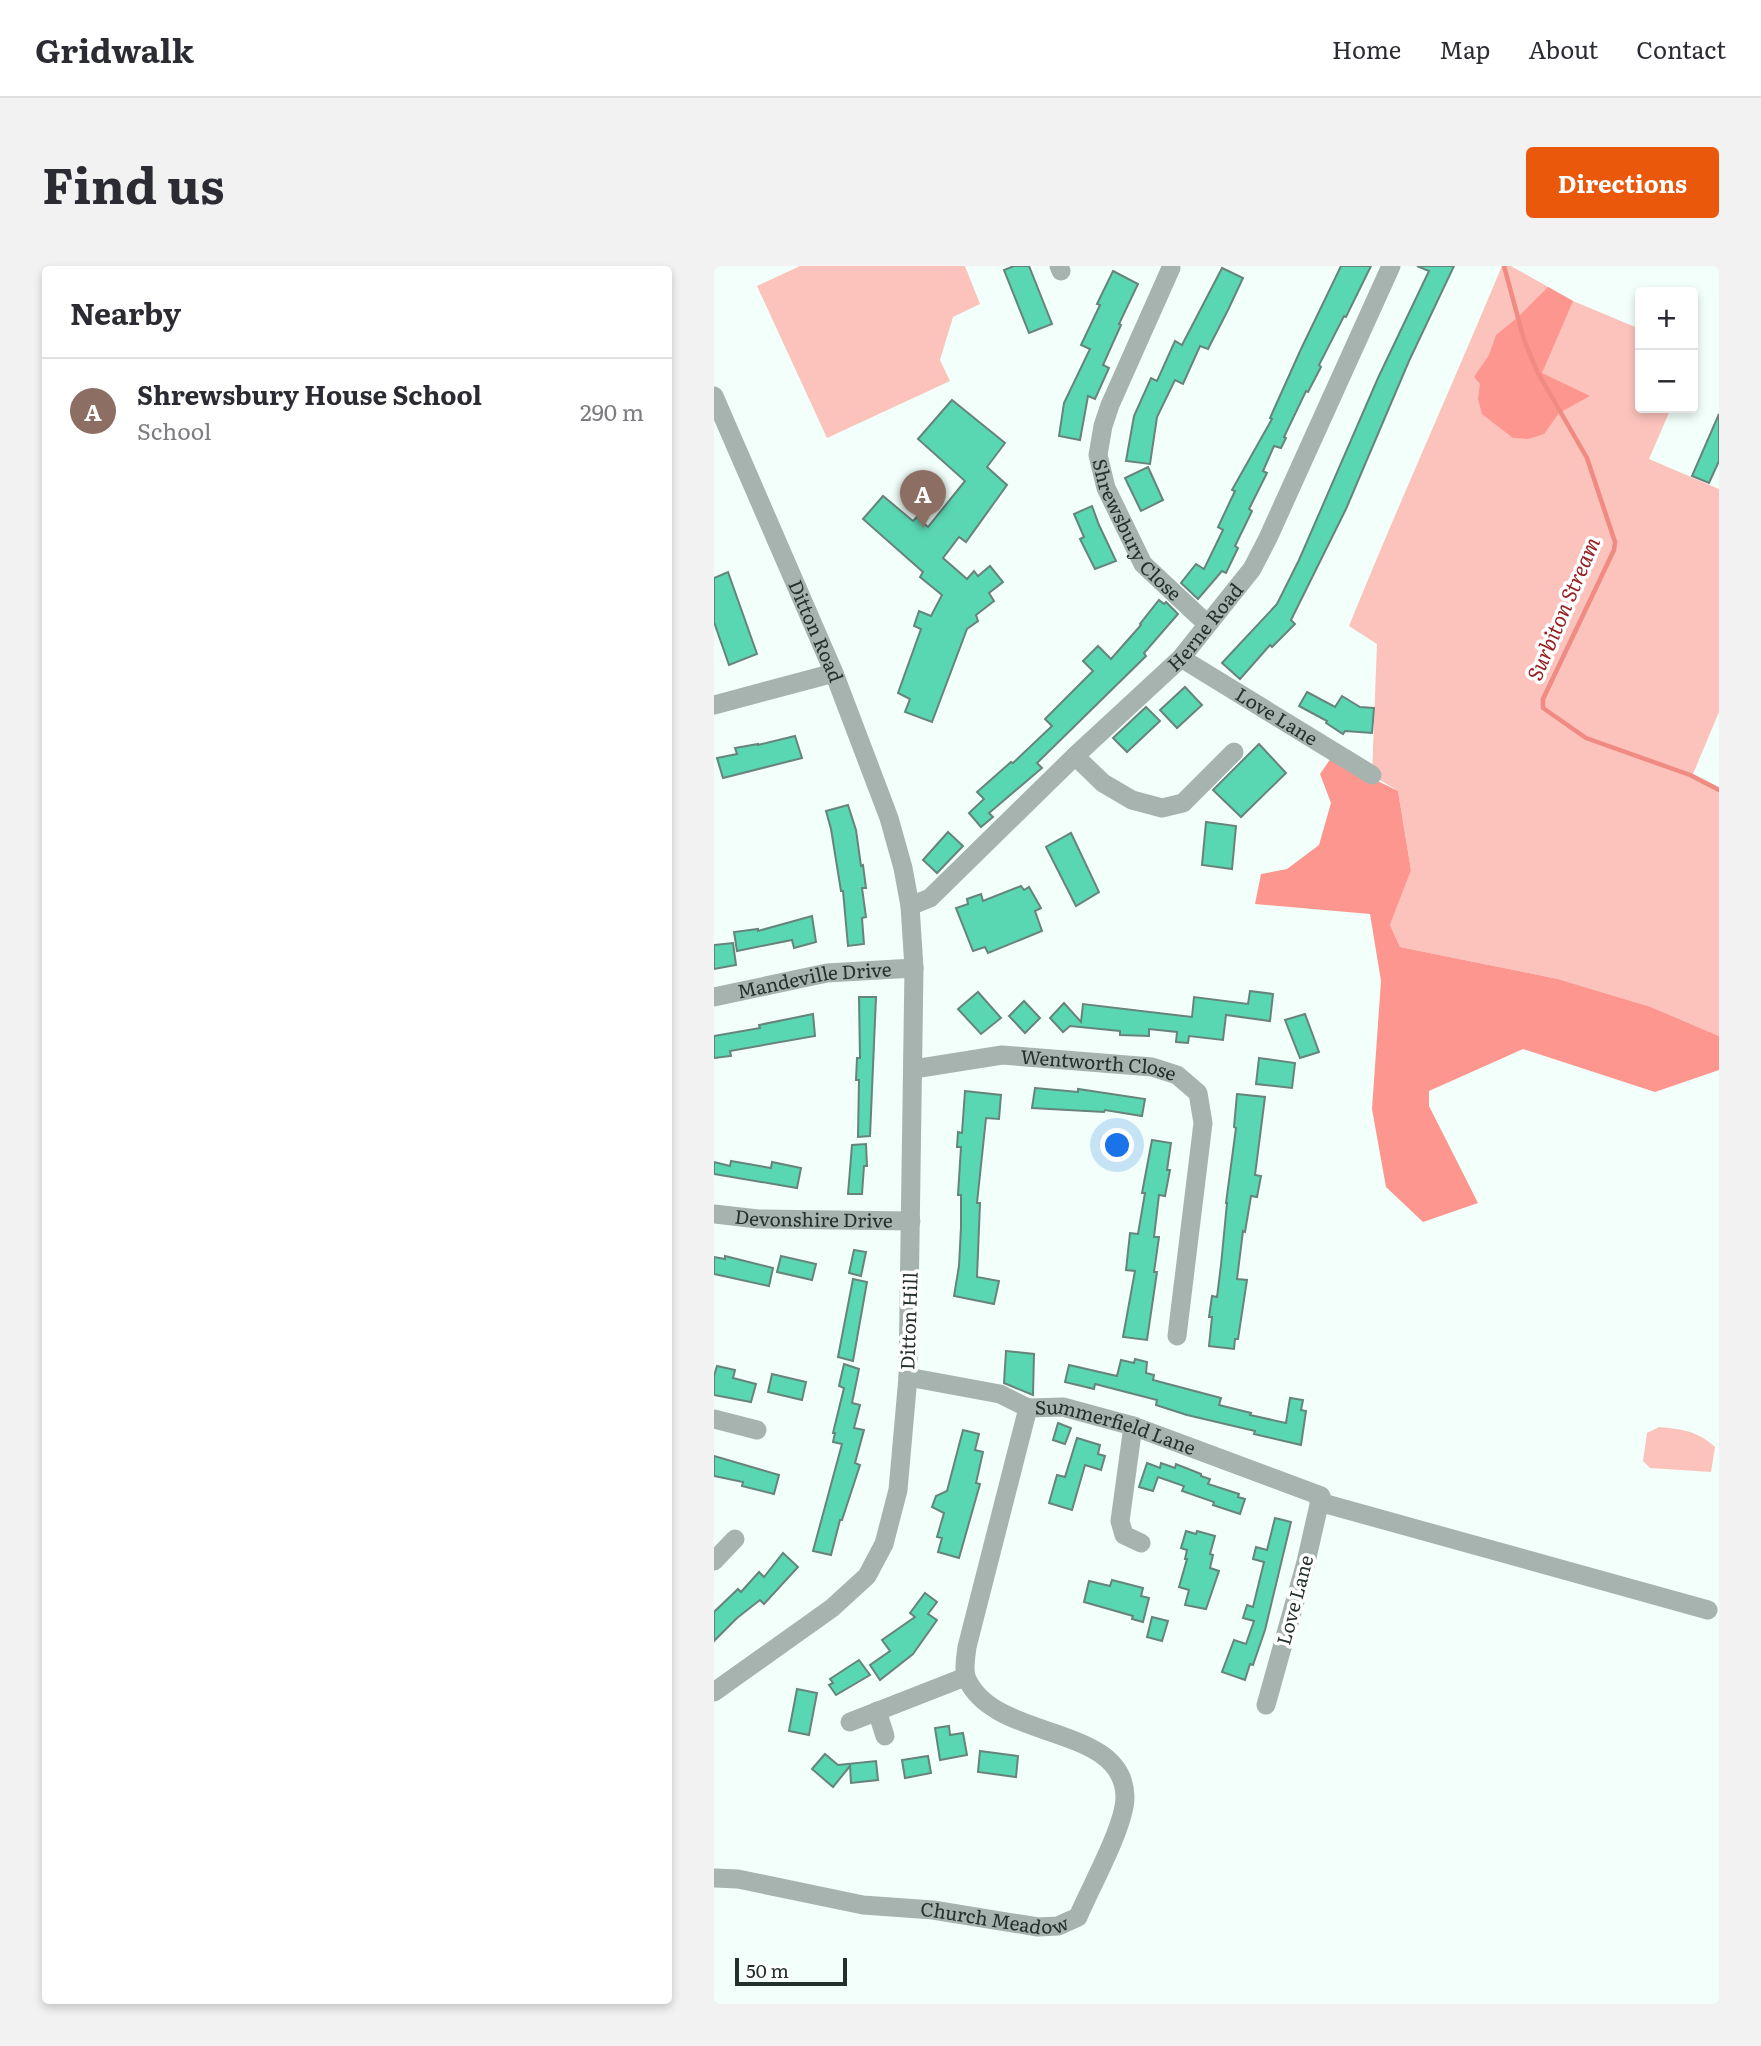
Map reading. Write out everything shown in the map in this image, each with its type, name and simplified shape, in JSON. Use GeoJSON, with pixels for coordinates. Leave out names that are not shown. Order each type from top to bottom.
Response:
{"type":"FeatureCollection","features":[{"type":"Feature","properties":{"kind":"street","name":"Herne Road"},"geometry":{"type":"LineString","coordinates":[[910,906],[930,898],[1075,756],[1181,658],[1206,623],[1237,589],[1263,549],[1391,266]]}},
{"type":"Feature","properties":{"kind":"street","name":"Shrewsbury Close"},"geometry":{"type":"LineString","coordinates":[[1171,268],[1110,405],[1102,426],[1098,455],[1105,488],[1143,564],[1206,623]]}},
{"type":"Feature","properties":{"kind":"street","name":"Ditton Road"},"geometry":{"type":"LineString","coordinates":[[714,396],[834,673],[889,818],[903,868]]}},
{"type":"Feature","properties":{"kind":"street","name":"Love Lane"},"geometry":{"type":"LineString","coordinates":[[1181,658],[1372,775]]}},
{"type":"Feature","properties":{"kind":"street"},"geometry":{"type":"LineString","coordinates":[[714,705],[834,673]]}},
{"type":"Feature","properties":{"kind":"street"},"geometry":{"type":"LineString","coordinates":[[1075,756],[1103,783],[1132,800],[1162,808],[1183,803],[1234,752]]}},
{"type":"Feature","properties":{"kind":"street","name":"Ditton Hill"},"geometry":{"type":"LineString","coordinates":[[714,1692],[832,1608],[867,1576],[884,1544],[898,1490],[908,1377],[914,1069],[914,968],[910,906],[903,868]]}},
{"type":"Feature","properties":{"kind":"street","name":"Mandeville Drive"},"geometry":{"type":"LineString","coordinates":[[714,997],[827,973],[914,968]]}},
{"type":"Feature","properties":{"kind":"street","name":"Wentworth Close"},"geometry":{"type":"LineString","coordinates":[[914,1069],[1002,1055],[1152,1066],[1177,1075],[1198,1093],[1203,1123],[1177,1336]]}},
{"type":"Feature","properties":{"kind":"street","name":"Devonshire Drive"},"geometry":{"type":"LineString","coordinates":[[714,1214],[758,1219],[912,1221]]}},
{"type":"Feature","properties":{"kind":"street","name":"Summerfield Lane"},"geometry":{"type":"LineString","coordinates":[[908,1377],[1000,1394],[1028,1408],[1063,1407],[1133,1426],[1320,1499],[1708,1610]]}},
{"type":"Feature","properties":{"kind":"street"},"geometry":{"type":"LineString","coordinates":[[850,1721],[965,1677],[967,1647],[1028,1408]]}},
{"type":"Feature","properties":{"kind":"street"},"geometry":{"type":"LineString","coordinates":[[714,1419],[757,1430]]}},
{"type":"Feature","properties":{"kind":"street"},"geometry":{"type":"LineString","coordinates":[[1133,1426],[1120,1521],[1124,1535],[1141,1543]]}},
{"type":"Feature","properties":{"kind":"street","name":"Love Lane"},"geometry":{"type":"LineString","coordinates":[[1266,1704],[1306,1562],[1320,1499]]}},
{"type":"Feature","properties":{"kind":"street"},"geometry":{"type":"LineString","coordinates":[[714,1561],[735,1539]]}},
{"type":"Feature","properties":{"kind":"street","name":"Church Meadow"},"geometry":{"type":"LineString","coordinates":[[714,1878],[738,1879],[863,1905],[933,1910],[1038,1927],[1058,1926],[1078,1917],[1118,1828],[1125,1798],[1122,1779],[1111,1761],[1093,1748],[1001,1714],[980,1699],[965,1677]]}},
{"type":"Feature","properties":{"kind":"street"},"geometry":{"type":"LineString","coordinates":[[877,1711],[885,1736]]}},
{"type":"Feature","properties":{"kind":"shaded area"},"geometry":{"type":"Polygon","coordinates":[[[800,266],[965,266],[980,304],[953,317],[940,360],[950,381],[827,438],[757,286],[800,266]]]}},
{"type":"Feature","properties":{"kind":"shaded area"},"geometry":{"type":"Polygon","coordinates":[[[1502,266],[1511,266],[1573,301],[1635,327],[1635,413],[1669,413],[1649,459],[1719,489],[1719,712],[1693,774],[1719,787],[1719,1036],[1651,1007],[1558,979],[1400,947],[1390,925],[1411,869],[1398,791],[1372,775],[1377,644],[1349,626],[1502,266]]]}},
{"type":"Feature","properties":{"kind":"shaded area"},"geometry":{"type":"Polygon","coordinates":[[[1548,287],[1573,301],[1542,373],[1590,396],[1559,413],[1544,434],[1528,439],[1513,438],[1482,414],[1478,399],[1480,384],[1474,377],[1489,355],[1496,335],[1548,287]]]}},
{"type":"Feature","properties":{"kind":"shaded area"},"geometry":{"type":"Polygon","coordinates":[[[1331,758],[1398,791],[1411,870],[1390,925],[1400,947],[1558,979],[1651,1007],[1719,1036],[1719,1070],[1655,1092],[1523,1049],[1429,1091],[1429,1106],[1478,1203],[1423,1222],[1386,1187],[1372,1109],[1381,981],[1370,914],[1255,904],[1261,874],[1287,869],[1319,845],[1331,803],[1320,774],[1331,758]]]}},
{"type":"Feature","properties":{"kind":"shaded area"},"geometry":{"type":"Polygon","coordinates":[[[1659,1427],[1689,1432],[1702,1437],[1715,1447],[1711,1472],[1650,1468],[1643,1461],[1647,1433],[1659,1427]]]}},
{"type":"Feature","properties":{"kind":"building"},"geometry":{"type":"Polygon","coordinates":[[[1014,266],[1029,266],[1052,324],[1029,333],[1004,270],[1014,266]]]}},
{"type":"Feature","properties":{"kind":"building"},"geometry":{"type":"Polygon","coordinates":[[[1341,266],[1371,266],[1319,365],[1321,367],[1308,392],[1306,391],[1281,448],[1274,446],[1263,471],[1267,473],[1249,509],[1252,511],[1235,546],[1238,548],[1226,573],[1222,571],[1198,599],[1181,583],[1196,564],[1204,569],[1223,530],[1218,527],[1235,491],[1232,490],[1272,419],[1270,418],[1301,349],[1341,266]]]}},
{"type":"Feature","properties":{"kind":"building"},"geometry":{"type":"Polygon","coordinates":[[[1417,266],[1454,266],[1409,361],[1346,509],[1291,620],[1295,624],[1272,647],[1270,645],[1240,679],[1222,663],[1277,604],[1299,560],[1378,378],[1429,271],[1417,266]]]}},
{"type":"Feature","properties":{"kind":"building"},"geometry":{"type":"Polygon","coordinates":[[[1222,268],[1243,278],[1228,310],[1208,349],[1200,346],[1183,384],[1175,380],[1157,417],[1150,464],[1126,461],[1134,416],[1151,378],[1157,381],[1175,341],[1182,345],[1222,268]]]}},
{"type":"Feature","properties":{"kind":"building"},"geometry":{"type":"Polygon","coordinates":[[[1113,271],[1138,284],[1103,365],[1109,368],[1095,399],[1088,396],[1080,440],[1059,436],[1064,403],[1090,349],[1081,345],[1113,271]]]}},
{"type":"Feature","properties":{"kind":"building"},"geometry":{"type":"Polygon","coordinates":[[[952,400],[1005,443],[987,467],[1007,485],[966,542],[959,537],[943,558],[967,579],[974,571],[978,576],[990,566],[1003,582],[989,593],[994,601],[976,615],[978,621],[967,629],[932,722],[905,712],[910,699],[898,693],[921,629],[914,626],[919,611],[931,616],[942,595],[920,577],[923,572],[863,519],[883,496],[913,521],[917,517],[928,527],[965,481],[918,439],[952,400]]]}},
{"type":"Feature","properties":{"kind":"building"},"geometry":{"type":"Polygon","coordinates":[[[1719,414],[1719,461],[1709,483],[1692,476],[1719,414]]]}},
{"type":"Feature","properties":{"kind":"building"},"geometry":{"type":"Polygon","coordinates":[[[1148,467],[1163,500],[1141,511],[1125,478],[1148,467]]]}},
{"type":"Feature","properties":{"kind":"building"},"geometry":{"type":"Polygon","coordinates":[[[1092,506],[1116,561],[1095,569],[1080,539],[1084,537],[1074,514],[1092,506]]]}},
{"type":"Feature","properties":{"kind":"building"},"geometry":{"type":"Polygon","coordinates":[[[728,572],[757,654],[729,665],[714,622],[714,578],[728,572]]]}},
{"type":"Feature","properties":{"kind":"building"},"geometry":{"type":"Polygon","coordinates":[[[1159,600],[1164,604],[1166,602],[1178,614],[1144,653],[1146,656],[1037,763],[1042,768],[989,813],[993,817],[981,827],[969,813],[984,799],[977,792],[1052,726],[1045,719],[1093,671],[1083,661],[1098,646],[1111,659],[1159,600]]]}},
{"type":"Feature","properties":{"kind":"building"},"geometry":{"type":"Polygon","coordinates":[[[1185,687],[1202,705],[1177,728],[1160,710],[1185,687]]]}},
{"type":"Feature","properties":{"kind":"building"},"geometry":{"type":"Polygon","coordinates":[[[1307,692],[1335,707],[1342,696],[1360,707],[1374,708],[1372,733],[1345,731],[1343,734],[1326,723],[1327,721],[1299,706],[1307,692]]]}},
{"type":"Feature","properties":{"kind":"building"},"geometry":{"type":"Polygon","coordinates":[[[1146,707],[1160,721],[1127,752],[1113,738],[1146,707]]]}},
{"type":"Feature","properties":{"kind":"building"},"geometry":{"type":"Polygon","coordinates":[[[795,736],[802,758],[723,778],[717,758],[737,754],[735,748],[795,736]]]}},
{"type":"Feature","properties":{"kind":"building"},"geometry":{"type":"Polygon","coordinates":[[[1259,744],[1286,773],[1241,817],[1213,790],[1259,744]]]}},
{"type":"Feature","properties":{"kind":"building"},"geometry":{"type":"Polygon","coordinates":[[[848,805],[856,830],[861,866],[863,865],[866,888],[862,888],[866,917],[862,918],[864,944],[848,946],[843,891],[826,811],[848,805]]]}},
{"type":"Feature","properties":{"kind":"building"},"geometry":{"type":"Polygon","coordinates":[[[1206,822],[1236,826],[1232,869],[1202,865],[1206,822]]]}},
{"type":"Feature","properties":{"kind":"building"},"geometry":{"type":"Polygon","coordinates":[[[948,832],[963,846],[937,873],[923,860],[948,832]]]}},
{"type":"Feature","properties":{"kind":"building"},"geometry":{"type":"Polygon","coordinates":[[[1071,833],[1099,892],[1076,906],[1046,847],[1071,833]]]}},
{"type":"Feature","properties":{"kind":"building"},"geometry":{"type":"Polygon","coordinates":[[[1021,886],[1024,890],[1029,887],[1041,908],[1035,911],[1042,931],[988,953],[985,947],[973,951],[956,908],[968,904],[967,899],[981,894],[983,901],[1021,886]]]}},
{"type":"Feature","properties":{"kind":"building"},"geometry":{"type":"Polygon","coordinates":[[[812,916],[816,942],[794,948],[792,940],[737,951],[734,932],[758,931],[812,916]]]}},
{"type":"Feature","properties":{"kind":"building"},"geometry":{"type":"Polygon","coordinates":[[[733,943],[736,965],[714,969],[714,945],[733,943]]]}},
{"type":"Feature","properties":{"kind":"building"},"geometry":{"type":"Polygon","coordinates":[[[1250,991],[1273,994],[1270,1021],[1226,1015],[1223,1040],[1189,1036],[1188,1043],[1176,1042],[1177,1032],[1149,1029],[1149,1036],[1120,1035],[1120,1031],[1070,1026],[1063,1032],[1050,1018],[1064,1003],[1081,1022],[1083,1004],[1192,1017],[1194,997],[1248,1004],[1250,991]]]}},
{"type":"Feature","properties":{"kind":"building"},"geometry":{"type":"Polygon","coordinates":[[[978,992],[1001,1018],[981,1034],[958,1009],[978,992]]]}},
{"type":"Feature","properties":{"kind":"building"},"geometry":{"type":"Polygon","coordinates":[[[859,997],[876,997],[870,1136],[858,1137],[859,1080],[856,1080],[857,1058],[860,1058],[859,997]]]}},
{"type":"Feature","properties":{"kind":"building"},"geometry":{"type":"Polygon","coordinates":[[[1024,1001],[1040,1018],[1025,1033],[1009,1016],[1024,1001]]]}},
{"type":"Feature","properties":{"kind":"building"},"geometry":{"type":"Polygon","coordinates":[[[813,1014],[815,1036],[730,1051],[731,1056],[714,1058],[714,1036],[760,1028],[759,1025],[813,1014]]]}},
{"type":"Feature","properties":{"kind":"building"},"geometry":{"type":"Polygon","coordinates":[[[1305,1014],[1319,1052],[1300,1058],[1285,1020],[1305,1014]]]}},
{"type":"Feature","properties":{"kind":"building"},"geometry":{"type":"Polygon","coordinates":[[[1259,1058],[1295,1063],[1292,1088],[1256,1084],[1259,1058]]]}},
{"type":"Feature","properties":{"kind":"building"},"geometry":{"type":"Polygon","coordinates":[[[1035,1088],[1078,1092],[1078,1089],[1145,1099],[1142,1116],[1105,1110],[1032,1108],[1035,1088]]]}},
{"type":"Feature","properties":{"kind":"building"},"geometry":{"type":"Polygon","coordinates":[[[965,1091],[1001,1095],[999,1119],[986,1118],[977,1203],[980,1203],[977,1277],[999,1281],[994,1304],[954,1296],[961,1227],[961,1195],[958,1195],[961,1147],[957,1147],[958,1132],[962,1133],[965,1091]]]}},
{"type":"Feature","properties":{"kind":"building"},"geometry":{"type":"Polygon","coordinates":[[[1237,1094],[1265,1097],[1255,1175],[1261,1176],[1257,1197],[1251,1196],[1245,1232],[1243,1231],[1237,1279],[1247,1280],[1234,1349],[1209,1346],[1212,1317],[1209,1317],[1212,1296],[1217,1297],[1236,1128],[1237,1094]]]}},
{"type":"Feature","properties":{"kind":"building"},"geometry":{"type":"Polygon","coordinates":[[[1152,1140],[1171,1143],[1165,1196],[1159,1195],[1154,1237],[1159,1237],[1154,1272],[1157,1272],[1147,1340],[1123,1337],[1135,1271],[1126,1270],[1130,1233],[1138,1234],[1152,1140]]]}},
{"type":"Feature","properties":{"kind":"building"},"geometry":{"type":"Polygon","coordinates":[[[866,1144],[867,1166],[864,1166],[862,1194],[848,1194],[852,1145],[866,1144]]]}},
{"type":"Feature","properties":{"kind":"building"},"geometry":{"type":"Polygon","coordinates":[[[731,1161],[771,1168],[772,1162],[801,1168],[797,1188],[714,1174],[714,1162],[730,1166],[731,1161]]]}},
{"type":"Feature","properties":{"kind":"building"},"geometry":{"type":"Polygon","coordinates":[[[854,1250],[866,1252],[861,1276],[849,1273],[854,1250]]]}},
{"type":"Feature","properties":{"kind":"building"},"geometry":{"type":"Polygon","coordinates":[[[725,1256],[773,1268],[769,1286],[714,1274],[714,1257],[725,1259],[725,1256]]]}},
{"type":"Feature","properties":{"kind":"building"},"geometry":{"type":"Polygon","coordinates":[[[781,1256],[816,1264],[812,1280],[777,1272],[781,1256]]]}},
{"type":"Feature","properties":{"kind":"building"},"geometry":{"type":"Polygon","coordinates":[[[853,1279],[867,1282],[853,1361],[838,1357],[853,1279]]]}},
{"type":"Feature","properties":{"kind":"building"},"geometry":{"type":"Polygon","coordinates":[[[1006,1351],[1034,1354],[1033,1395],[1004,1383],[1006,1351]]]}},
{"type":"Feature","properties":{"kind":"building"},"geometry":{"type":"Polygon","coordinates":[[[1135,1359],[1147,1362],[1146,1373],[1154,1375],[1153,1380],[1221,1398],[1219,1405],[1251,1413],[1250,1415],[1286,1423],[1290,1398],[1303,1400],[1301,1410],[1306,1411],[1301,1445],[1187,1415],[1156,1405],[1157,1400],[1095,1384],[1094,1389],[1065,1382],[1069,1365],[1117,1376],[1121,1360],[1134,1363],[1135,1359]]]}},
{"type":"Feature","properties":{"kind":"building"},"geometry":{"type":"Polygon","coordinates":[[[844,1364],[859,1369],[852,1403],[860,1405],[854,1428],[864,1430],[855,1463],[860,1465],[840,1520],[831,1555],[813,1551],[842,1444],[833,1442],[833,1433],[844,1388],[839,1386],[844,1364]]]}},
{"type":"Feature","properties":{"kind":"building"},"geometry":{"type":"Polygon","coordinates":[[[717,1366],[735,1370],[733,1378],[756,1384],[751,1402],[714,1395],[717,1366]]]}},
{"type":"Feature","properties":{"kind":"building"},"geometry":{"type":"Polygon","coordinates":[[[772,1374],[806,1382],[802,1400],[768,1392],[772,1374]]]}},
{"type":"Feature","properties":{"kind":"building"},"geometry":{"type":"Polygon","coordinates":[[[1058,1423],[1071,1428],[1065,1444],[1053,1440],[1058,1423]]]}},
{"type":"Feature","properties":{"kind":"building"},"geometry":{"type":"Polygon","coordinates":[[[963,1430],[979,1434],[975,1450],[983,1452],[976,1483],[980,1484],[959,1558],[938,1552],[942,1538],[937,1537],[944,1513],[932,1507],[936,1496],[947,1491],[963,1430]]]}},
{"type":"Feature","properties":{"kind":"building"},"geometry":{"type":"Polygon","coordinates":[[[1077,1438],[1100,1445],[1098,1454],[1105,1456],[1101,1470],[1085,1465],[1072,1510],[1049,1503],[1057,1475],[1065,1477],[1077,1438]]]}},
{"type":"Feature","properties":{"kind":"building"},"geometry":{"type":"Polygon","coordinates":[[[714,1456],[779,1475],[774,1494],[742,1486],[743,1482],[714,1476],[714,1456]]]}},
{"type":"Feature","properties":{"kind":"building"},"geometry":{"type":"Polygon","coordinates":[[[1147,1463],[1160,1468],[1161,1463],[1175,1468],[1176,1464],[1210,1479],[1208,1484],[1239,1494],[1238,1497],[1245,1499],[1240,1514],[1213,1505],[1214,1502],[1182,1491],[1184,1486],[1158,1477],[1153,1491],[1139,1487],[1147,1463]]]}},
{"type":"Feature","properties":{"kind":"building"},"geometry":{"type":"Polygon","coordinates":[[[1275,1518],[1291,1522],[1265,1630],[1245,1680],[1222,1672],[1234,1640],[1246,1644],[1254,1621],[1243,1618],[1247,1605],[1253,1607],[1264,1562],[1253,1559],[1256,1547],[1267,1550],[1275,1518]]]}},
{"type":"Feature","properties":{"kind":"building"},"geometry":{"type":"Polygon","coordinates":[[[1186,1531],[1215,1536],[1210,1554],[1213,1555],[1210,1568],[1219,1571],[1206,1609],[1185,1605],[1189,1590],[1179,1587],[1187,1559],[1187,1550],[1181,1548],[1186,1531]]]}},
{"type":"Feature","properties":{"kind":"building"},"geometry":{"type":"Polygon","coordinates":[[[783,1553],[798,1567],[764,1604],[760,1600],[714,1641],[714,1612],[738,1589],[741,1592],[759,1572],[764,1577],[783,1553]]]}},
{"type":"Feature","properties":{"kind":"building"},"geometry":{"type":"Polygon","coordinates":[[[1112,1580],[1143,1588],[1141,1596],[1149,1598],[1143,1622],[1132,1619],[1133,1616],[1084,1602],[1089,1581],[1110,1586],[1112,1580]]]}},
{"type":"Feature","properties":{"kind":"building"},"geometry":{"type":"Polygon","coordinates":[[[925,1593],[937,1602],[928,1614],[937,1620],[913,1654],[880,1680],[870,1665],[890,1651],[882,1640],[915,1617],[910,1613],[925,1593]]]}},
{"type":"Feature","properties":{"kind":"building"},"geometry":{"type":"Polygon","coordinates":[[[1152,1617],[1168,1621],[1162,1641],[1147,1637],[1152,1617]]]}},
{"type":"Feature","properties":{"kind":"building"},"geometry":{"type":"Polygon","coordinates":[[[859,1660],[870,1675],[836,1695],[829,1685],[833,1683],[830,1679],[859,1660]]]}},
{"type":"Feature","properties":{"kind":"building"},"geometry":{"type":"Polygon","coordinates":[[[797,1689],[817,1693],[809,1735],[789,1731],[797,1689]]]}},
{"type":"Feature","properties":{"kind":"building"},"geometry":{"type":"Polygon","coordinates":[[[949,1726],[950,1735],[963,1733],[967,1755],[940,1760],[935,1728],[949,1726]]]}},
{"type":"Feature","properties":{"kind":"building"},"geometry":{"type":"Polygon","coordinates":[[[980,1751],[1018,1756],[1016,1777],[978,1772],[980,1751]]]}},
{"type":"Feature","properties":{"kind":"building"},"geometry":{"type":"Polygon","coordinates":[[[825,1754],[838,1765],[876,1761],[878,1780],[851,1783],[850,1766],[833,1787],[812,1769],[825,1754]]]}},
{"type":"Feature","properties":{"kind":"building"},"geometry":{"type":"Polygon","coordinates":[[[928,1756],[931,1773],[905,1778],[902,1760],[928,1756]]]}},
{"type":"Feature","properties":{"kind":"waterway","name":"Surbiton Stream"},"geometry":{"type":"LineString","coordinates":[[1504,266],[1524,340],[1538,373],[1587,458],[1615,542],[1614,550],[1543,699],[1543,708],[1586,738],[1690,775],[1719,790]]}},
{"type":"Feature","properties":{"kind":"place","name":"Shrewsbury House School"},"geometry":{"type":"Point","coordinates":[923,528]}}]}
